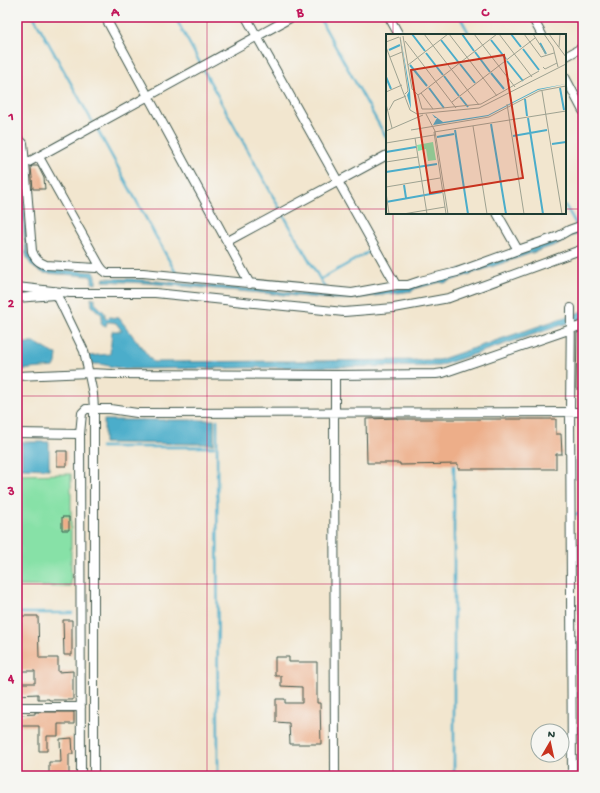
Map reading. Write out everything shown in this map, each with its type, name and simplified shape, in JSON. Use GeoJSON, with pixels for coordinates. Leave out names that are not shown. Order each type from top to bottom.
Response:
{"type":"FeatureCollection","features":[{"type":"Feature","properties":{"kind":"street"},"geometry":{"type":"LineString","coordinates":[[105,17],[250,284]]}},
{"type":"Feature","properties":{"kind":"street"},"geometry":{"type":"LineString","coordinates":[[246,17],[396,285]]}},
{"type":"Feature","properties":{"kind":"street"},"geometry":{"type":"LineString","coordinates":[[25,164],[292,17]]}},
{"type":"Feature","properties":{"kind":"street"},"geometry":{"type":"LineString","coordinates":[[389,17],[398,34]]}},
{"type":"Feature","properties":{"kind":"street"},"geometry":{"type":"LineString","coordinates":[[532,17],[541,34]]}},
{"type":"Feature","properties":{"kind":"street"},"geometry":{"type":"LineString","coordinates":[[566,56],[583,47]]}},
{"type":"Feature","properties":{"kind":"street"},"geometry":{"type":"LineString","coordinates":[[566,79],[583,110]]}},
{"type":"Feature","properties":{"kind":"street"},"geometry":{"type":"LineString","coordinates":[[17,138],[23,143],[32,251],[35,258],[39,262],[46,265],[96,268],[100,266]]}},
{"type":"Feature","properties":{"kind":"street"},"geometry":{"type":"LineString","coordinates":[[228,241],[386,156]]}},
{"type":"Feature","properties":{"kind":"street"},"geometry":{"type":"LineString","coordinates":[[39,157],[100,266],[107,272],[143,273],[352,293],[396,285],[408,285],[457,272],[559,236],[569,230],[583,225]]}},
{"type":"Feature","properties":{"kind":"street"},"geometry":{"type":"LineString","coordinates":[[498,214],[518,250]]}},
{"type":"Feature","properties":{"kind":"street"},"geometry":{"type":"LineString","coordinates":[[17,298],[55,293],[155,293],[355,312],[394,308],[448,298],[583,249]]}},
{"type":"Feature","properties":{"kind":"street"},"geometry":{"type":"LineString","coordinates":[[17,287],[55,293]]}},
{"type":"Feature","properties":{"kind":"street"},"geometry":{"type":"LineString","coordinates":[[55,293],[84,351],[93,394],[94,776]]}},
{"type":"Feature","properties":{"kind":"street"},"geometry":{"type":"LineString","coordinates":[[571,308],[570,412],[572,776]]}},
{"type":"Feature","properties":{"kind":"street"},"geometry":{"type":"LineString","coordinates":[[18,376],[88,370],[121,374],[335,375],[443,373],[583,326]]}},
{"type":"Feature","properties":{"kind":"street"},"geometry":{"type":"LineString","coordinates":[[335,375],[335,776]]}},
{"type":"Feature","properties":{"kind":"street"},"geometry":{"type":"LineString","coordinates":[[81,776],[80,434],[82,413],[86,409],[110,409],[138,413],[583,412]]}},
{"type":"Feature","properties":{"kind":"street"},"geometry":{"type":"LineString","coordinates":[[17,433],[80,434]]}},
{"type":"Feature","properties":{"kind":"street"},"geometry":{"type":"LineString","coordinates":[[17,707],[80,707]]}},
{"type":"Feature","properties":{"kind":"green space"},"geometry":{"type":"Polygon","coordinates":[[[71,474],[71,587],[18,586],[17,475],[71,474]]]}},
{"type":"Feature","properties":{"kind":"water"},"geometry":{"type":"Polygon","coordinates":[[[17,141],[20,146],[28,252],[34,263],[43,268],[94,272],[96,276],[96,284],[92,283],[90,276],[44,273],[34,268],[29,261],[26,254],[17,141]]]}},
{"type":"Feature","properties":{"kind":"water"},"geometry":{"type":"Polygon","coordinates":[[[583,227],[583,232],[569,237],[561,243],[444,283],[440,282],[416,288],[412,291],[351,299],[330,299],[147,283],[103,281],[104,278],[133,279],[330,296],[354,295],[410,287],[583,227]]]}},
{"type":"Feature","properties":{"kind":"water"},"geometry":{"type":"Polygon","coordinates":[[[91,298],[95,298],[95,303],[105,313],[105,318],[119,318],[153,362],[439,360],[583,311],[583,318],[439,366],[124,369],[100,364],[88,364],[88,356],[110,354],[112,331],[122,331],[116,323],[107,322],[106,326],[103,326],[101,323],[102,315],[92,306],[91,298]]]}},
{"type":"Feature","properties":{"kind":"water"},"geometry":{"type":"Polygon","coordinates":[[[17,343],[36,343],[57,354],[54,367],[17,370],[17,343]]]}},
{"type":"Feature","properties":{"kind":"water"},"geometry":{"type":"Polygon","coordinates":[[[17,370],[19,404],[17,404],[17,370]]]}},
{"type":"Feature","properties":{"kind":"water"},"geometry":{"type":"Polygon","coordinates":[[[104,420],[214,420],[214,444],[104,443],[104,420]]]}},
{"type":"Feature","properties":{"kind":"water"},"geometry":{"type":"Polygon","coordinates":[[[22,442],[49,442],[49,469],[22,468],[22,442]]]}},
{"type":"Feature","properties":{"kind":"building"},"geometry":{"type":"Polygon","coordinates":[[[32,166],[38,166],[44,178],[45,189],[33,189],[32,166]]]}},
{"type":"Feature","properties":{"kind":"building"},"geometry":{"type":"Polygon","coordinates":[[[583,331],[583,389],[576,389],[577,333],[583,331]]]}},
{"type":"Feature","properties":{"kind":"building"},"geometry":{"type":"Polygon","coordinates":[[[366,419],[556,419],[556,434],[561,434],[562,454],[556,454],[556,469],[458,469],[458,464],[400,465],[400,463],[367,463],[366,419]]]}},
{"type":"Feature","properties":{"kind":"building"},"geometry":{"type":"Polygon","coordinates":[[[57,451],[67,451],[67,466],[57,466],[57,451]]]}},
{"type":"Feature","properties":{"kind":"building"},"geometry":{"type":"Polygon","coordinates":[[[62,517],[69,517],[69,530],[62,530],[62,517]]]}},
{"type":"Feature","properties":{"kind":"building"},"geometry":{"type":"Polygon","coordinates":[[[21,616],[38,616],[39,658],[58,658],[58,672],[73,671],[73,700],[38,699],[38,694],[17,695],[17,683],[35,683],[35,671],[17,671],[17,660],[20,660],[21,654],[21,616]]]}},
{"type":"Feature","properties":{"kind":"building"},"geometry":{"type":"Polygon","coordinates":[[[63,620],[72,620],[72,655],[64,655],[63,620]]]}},
{"type":"Feature","properties":{"kind":"building"},"geometry":{"type":"Polygon","coordinates":[[[275,657],[289,657],[289,662],[317,662],[317,703],[320,703],[321,744],[290,744],[289,723],[276,722],[276,699],[285,699],[285,703],[302,703],[302,687],[281,686],[281,676],[275,676],[275,657]]]}},
{"type":"Feature","properties":{"kind":"building"},"geometry":{"type":"Polygon","coordinates":[[[35,712],[74,712],[74,724],[58,724],[58,736],[47,736],[47,751],[39,751],[39,726],[21,726],[20,715],[35,714],[35,712]]]}},
{"type":"Feature","properties":{"kind":"building"},"geometry":{"type":"Polygon","coordinates":[[[72,738],[73,754],[69,754],[69,776],[49,776],[49,762],[61,762],[60,739],[72,738]]]}},
{"type":"Feature","properties":{"kind":"waterway"},"geometry":{"type":"LineString","coordinates":[[34,17],[93,123]]}},
{"type":"Feature","properties":{"kind":"waterway"},"geometry":{"type":"LineString","coordinates":[[175,17],[200,63]]}},
{"type":"Feature","properties":{"kind":"waterway"},"geometry":{"type":"LineString","coordinates":[[319,17],[386,137]]}},
{"type":"Feature","properties":{"kind":"waterway"},"geometry":{"type":"LineString","coordinates":[[460,17],[469,34]]}},
{"type":"Feature","properties":{"kind":"waterway"},"geometry":{"type":"LineString","coordinates":[[203,69],[280,209]]}},
{"type":"Feature","properties":{"kind":"waterway"},"geometry":{"type":"LineString","coordinates":[[97,129],[176,273]]}},
{"type":"Feature","properties":{"kind":"waterway"},"geometry":{"type":"LineString","coordinates":[[566,207],[576,224]]}},
{"type":"Feature","properties":{"kind":"waterway"},"geometry":{"type":"LineString","coordinates":[[283,214],[325,288]]}},
{"type":"Feature","properties":{"kind":"waterway"},"geometry":{"type":"LineString","coordinates":[[321,279],[372,250]]}},
{"type":"Feature","properties":{"kind":"waterway"},"geometry":{"type":"LineString","coordinates":[[217,420],[218,776]]}},
{"type":"Feature","properties":{"kind":"waterway"},"geometry":{"type":"LineString","coordinates":[[101,447],[214,447]]}},
{"type":"Feature","properties":{"kind":"waterway"},"geometry":{"type":"LineString","coordinates":[[454,461],[454,776]]}},
{"type":"Feature","properties":{"kind":"waterway"},"geometry":{"type":"LineString","coordinates":[[576,514],[583,513]]}},
{"type":"Feature","properties":{"kind":"waterway"},"geometry":{"type":"LineString","coordinates":[[17,613],[72,613]]}}]}
